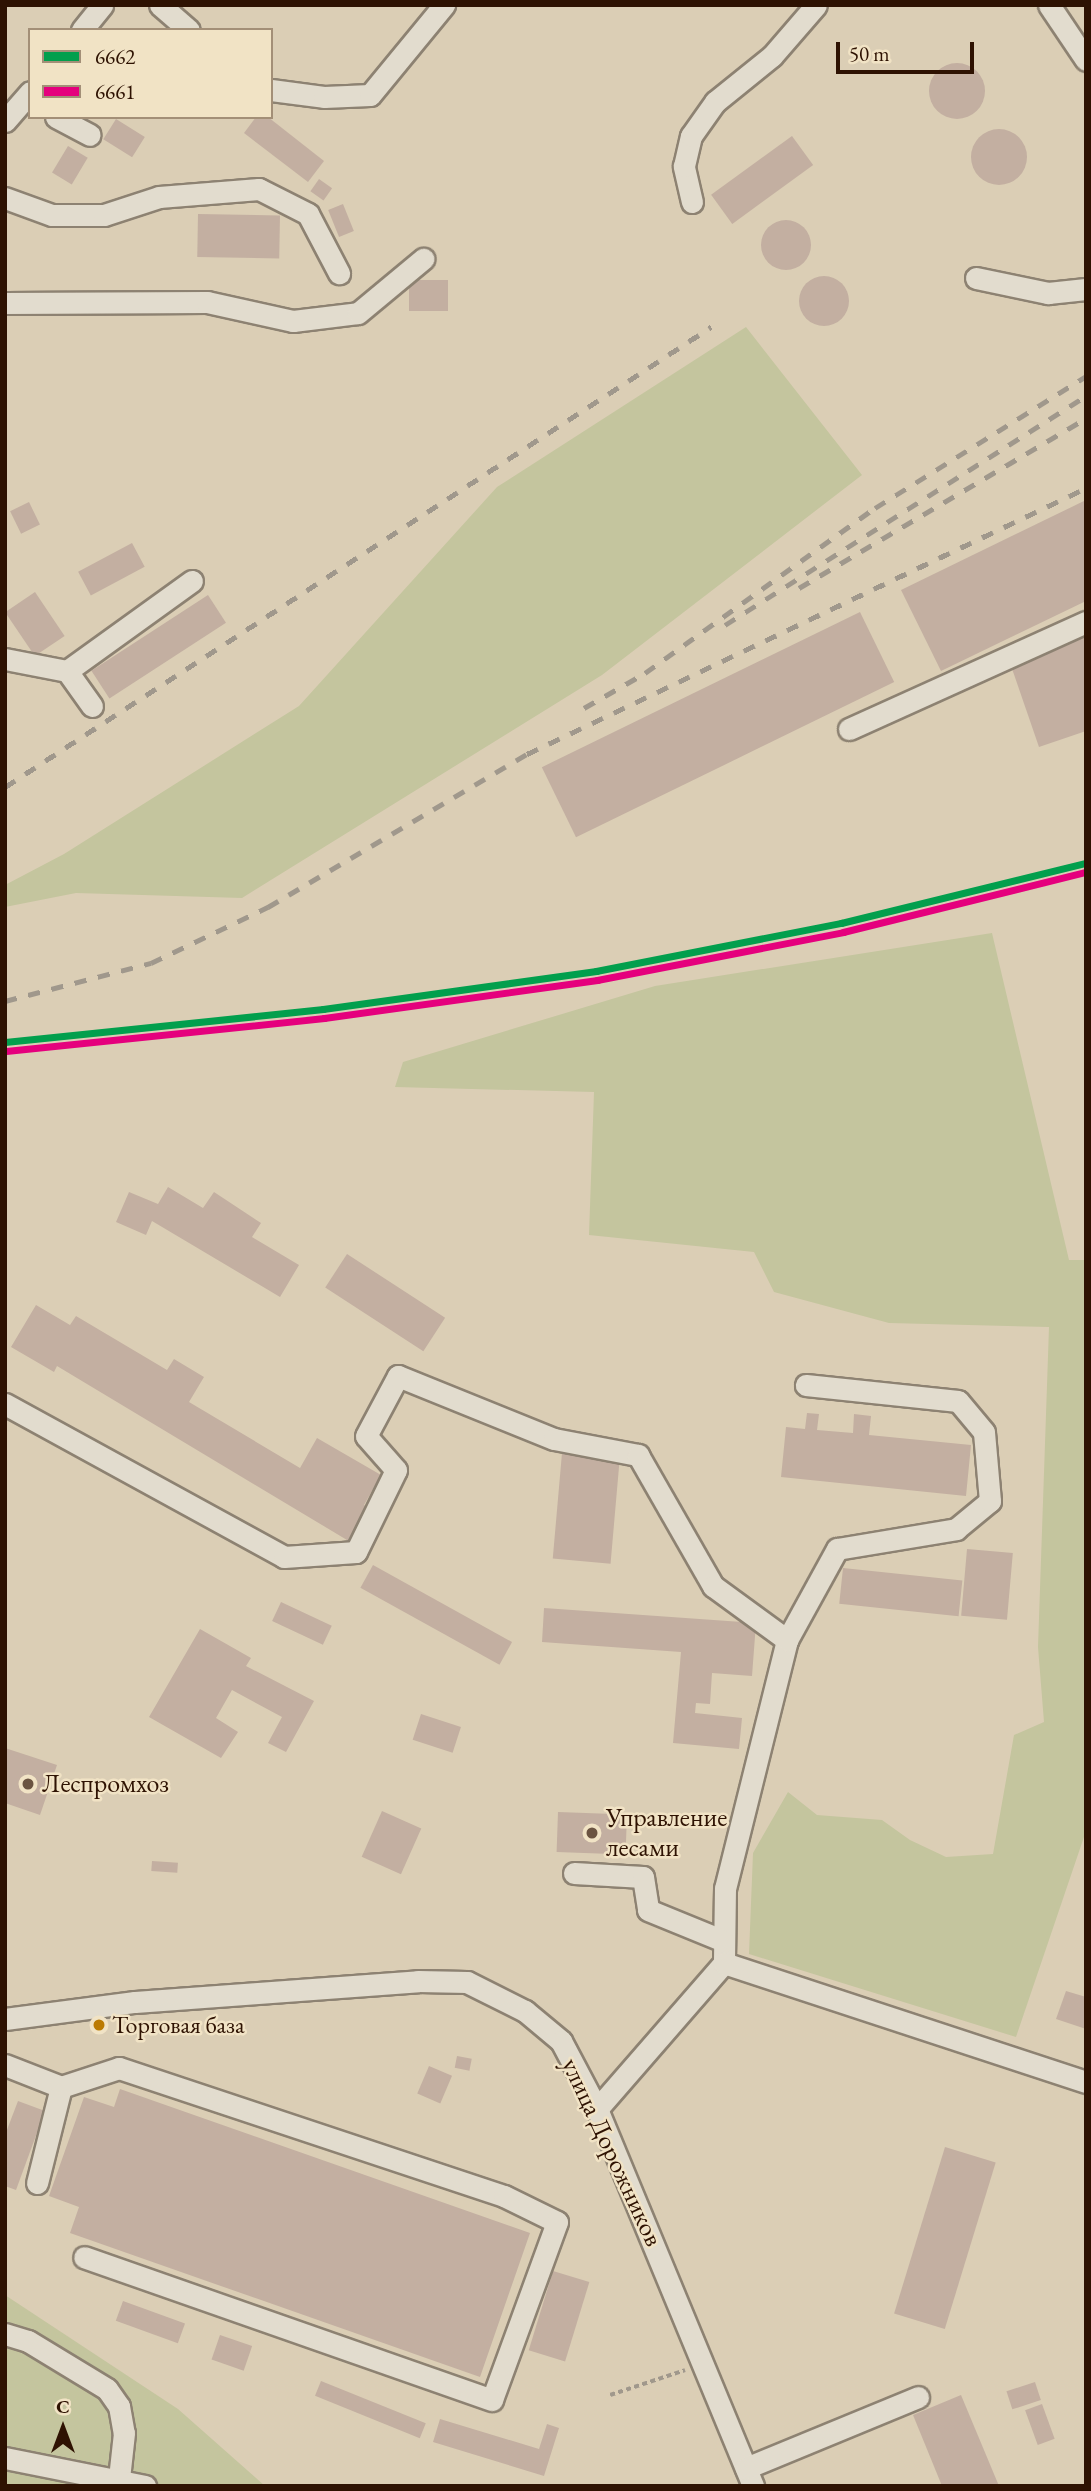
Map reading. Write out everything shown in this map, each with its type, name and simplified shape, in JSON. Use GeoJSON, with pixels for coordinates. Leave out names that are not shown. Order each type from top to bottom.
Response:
{"type":"FeatureCollection","features":[{"type":"Feature","properties":{"kind":"street"},"geometry":{"type":"LineString","coordinates":[[84,28],[103,5]]}},
{"type":"Feature","properties":{"kind":"street"},"geometry":{"type":"LineString","coordinates":[[273,90],[324,97],[370,95],[444,5]]}},
{"type":"Feature","properties":{"kind":"street"},"geometry":{"type":"LineString","coordinates":[[692,202],[684,166],[691,136],[715,102],[772,56],[816,5]]}},
{"type":"Feature","properties":{"kind":"street"},"geometry":{"type":"LineString","coordinates":[[1049,5],[1086,60]]}},
{"type":"Feature","properties":{"kind":"street"},"geometry":{"type":"LineString","coordinates":[[166,13],[186,28]]}},
{"type":"Feature","properties":{"kind":"street"},"geometry":{"type":"LineString","coordinates":[[5,121],[28,96]]}},
{"type":"Feature","properties":{"kind":"street"},"geometry":{"type":"LineString","coordinates":[[60,119],[90,135]]}},
{"type":"Feature","properties":{"kind":"street"},"geometry":{"type":"LineString","coordinates":[[5,198],[52,215],[104,215],[159,197],[259,189],[308,214],[339,273]]}},
{"type":"Feature","properties":{"kind":"street"},"geometry":{"type":"LineString","coordinates":[[5,303],[207,302],[293,321],[358,313],[423,259]]}},
{"type":"Feature","properties":{"kind":"street"},"geometry":{"type":"LineString","coordinates":[[976,278],[1048,293],[1086,289]]}},
{"type":"Feature","properties":{"kind":"street"},"geometry":{"type":"LineString","coordinates":[[67,671],[192,581]]}},
{"type":"Feature","properties":{"kind":"street"},"geometry":{"type":"LineString","coordinates":[[849,729],[1086,622]]}},
{"type":"Feature","properties":{"kind":"street"},"geometry":{"type":"LineString","coordinates":[[5,659],[67,671],[92,706]]}},
{"type":"Feature","properties":{"kind":"street"},"geometry":{"type":"LineString","coordinates":[[5,1404],[284,1557],[356,1552],[397,1470],[366,1436],[398,1376],[554,1439],[638,1455],[713,1587],[787,1640]]}},
{"type":"Feature","properties":{"kind":"street"},"geometry":{"type":"LineString","coordinates":[[597,2109],[724,1963],[725,1888],[787,1640],[837,1549],[956,1529],[990,1502],[984,1432],[958,1401],[806,1385]]}},
{"type":"Feature","properties":{"kind":"street"},"geometry":{"type":"LineString","coordinates":[[574,1873],[643,1877],[648,1910],[724,1941]]}},
{"type":"Feature","properties":{"kind":"street"},"geometry":{"type":"LineString","coordinates":[[724,1963],[1086,2082]]}},
{"type":"Feature","properties":{"kind":"street","name":"улица Дорожников"},"geometry":{"type":"LineString","coordinates":[[5,2019],[135,2002],[418,1981],[467,1982],[516,2005],[561,2041],[597,2109],[750,2477]]}},
{"type":"Feature","properties":{"kind":"street"},"geometry":{"type":"LineString","coordinates":[[5,2065],[61,2087],[119,2068],[504,2196],[557,2222],[492,2400],[84,2257]]}},
{"type":"Feature","properties":{"kind":"street"},"geometry":{"type":"LineString","coordinates":[[37,2183],[61,2087]]}},
{"type":"Feature","properties":{"kind":"street"},"geometry":{"type":"LineString","coordinates":[[5,2334],[27,2341],[107,2389],[119,2406],[124,2432],[119,2478]]}},
{"type":"Feature","properties":{"kind":"street"},"geometry":{"type":"LineString","coordinates":[[750,2477],[918,2397]]}},
{"type":"Feature","properties":{"kind":"street"},"geometry":{"type":"LineString","coordinates":[[5,2458],[119,2478],[145,2486]]}},
{"type":"Feature","properties":{"kind":"path"},"geometry":{"type":"LineString","coordinates":[[610,2395],[704,2364]]}},
{"type":"Feature","properties":{"kind":"green space"},"geometry":{"type":"Polygon","coordinates":[[[746,327],[862,475],[602,675],[242,898],[76,893],[5,907],[5,885],[64,854],[299,706],[497,487],[746,327]]]}},
{"type":"Feature","properties":{"kind":"green space"},"geometry":{"type":"Polygon","coordinates":[[[992,933],[1069,1260],[1086,1260],[1086,1831],[1016,2037],[749,1954],[753,1853],[788,1792],[817,1815],[882,1820],[910,1840],[946,1857],[993,1854],[1014,1735],[1044,1722],[1038,1647],[1049,1327],[889,1323],[774,1292],[754,1252],[589,1235],[594,1092],[395,1087],[403,1062],[655,986],[992,933]]]}},
{"type":"Feature","properties":{"kind":"green space"},"geometry":{"type":"Polygon","coordinates":[[[5,2295],[178,2409],[265,2486],[5,2486],[5,2295]]]}},
{"type":"Feature","properties":{"kind":"building"},"geometry":{"type":"Polygon","coordinates":[[[952,63],[962,63],[977,71],[983,80],[983,102],[977,111],[962,119],[952,119],[934,107],[929,96],[929,86],[941,68],[952,63]]]}},
{"type":"Feature","properties":{"kind":"building"},"geometry":{"type":"Polygon","coordinates":[[[116,119],[145,137],[132,157],[103,139],[116,119]]]}},
{"type":"Feature","properties":{"kind":"building"},"geometry":{"type":"Polygon","coordinates":[[[254,119],[271,119],[324,161],[308,182],[244,133],[254,119]]]}},
{"type":"Feature","properties":{"kind":"building"},"geometry":{"type":"Polygon","coordinates":[[[994,129],[1004,129],[1019,137],[1025,146],[1025,168],[1019,177],[1004,185],[994,185],[976,173],[971,162],[971,152],[983,134],[994,129]]]}},
{"type":"Feature","properties":{"kind":"building"},"geometry":{"type":"Polygon","coordinates":[[[792,136],[813,165],[732,224],[711,195],[792,136]]]}},
{"type":"Feature","properties":{"kind":"building"},"geometry":{"type":"Polygon","coordinates":[[[68,146],[88,158],[72,184],[52,173],[68,146]]]}},
{"type":"Feature","properties":{"kind":"building"},"geometry":{"type":"Polygon","coordinates":[[[319,179],[332,188],[324,200],[310,191],[319,179]]]}},
{"type":"Feature","properties":{"kind":"building"},"geometry":{"type":"Polygon","coordinates":[[[343,204],[354,231],[339,237],[328,210],[343,204]]]}},
{"type":"Feature","properties":{"kind":"building"},"geometry":{"type":"Polygon","coordinates":[[[198,214],[280,215],[279,258],[197,257],[198,214]]]}},
{"type":"Feature","properties":{"kind":"building"},"geometry":{"type":"Polygon","coordinates":[[[786,220],[804,227],[811,245],[804,263],[786,270],[768,263],[761,245],[768,227],[786,220]]]}},
{"type":"Feature","properties":{"kind":"building"},"geometry":{"type":"Polygon","coordinates":[[[824,276],[842,283],[849,301],[842,319],[824,326],[806,319],[799,301],[806,283],[824,276]]]}},
{"type":"Feature","properties":{"kind":"building"},"geometry":{"type":"Polygon","coordinates":[[[409,280],[448,280],[448,311],[409,311],[409,280]]]}},
{"type":"Feature","properties":{"kind":"building"},"geometry":{"type":"Polygon","coordinates":[[[1086,500],[1086,601],[941,671],[901,590],[1086,500]]]}},
{"type":"Feature","properties":{"kind":"building"},"geometry":{"type":"Polygon","coordinates":[[[29,502],[40,524],[21,534],[10,511],[29,502]]]}},
{"type":"Feature","properties":{"kind":"building"},"geometry":{"type":"Polygon","coordinates":[[[132,543],[145,567],[91,595],[78,572],[132,543]]]}},
{"type":"Feature","properties":{"kind":"building"},"geometry":{"type":"Polygon","coordinates":[[[35,592],[65,636],[35,656],[5,612],[35,592]]]}},
{"type":"Feature","properties":{"kind":"building"},"geometry":{"type":"Polygon","coordinates":[[[208,595],[226,623],[109,698],[91,671],[208,595]]]}},
{"type":"Feature","properties":{"kind":"building"},"geometry":{"type":"Polygon","coordinates":[[[860,612],[894,682],[576,837],[542,767],[860,612]]]}},
{"type":"Feature","properties":{"kind":"building"},"geometry":{"type":"Polygon","coordinates":[[[1086,633],[1086,731],[1039,747],[1009,660],[1086,633]]]}},
{"type":"Feature","properties":{"kind":"building"},"geometry":{"type":"Polygon","coordinates":[[[168,1187],[203,1208],[214,1192],[261,1223],[252,1237],[299,1265],[280,1297],[152,1221],[146,1235],[116,1222],[129,1192],[158,1204],[168,1187]]]}},
{"type":"Feature","properties":{"kind":"building"},"geometry":{"type":"Polygon","coordinates":[[[347,1254],[445,1318],[423,1351],[325,1288],[347,1254]]]}},
{"type":"Feature","properties":{"kind":"building"},"geometry":{"type":"Polygon","coordinates":[[[36,1305],[70,1325],[76,1316],[167,1370],[174,1359],[204,1377],[189,1402],[300,1468],[317,1438],[381,1475],[364,1505],[371,1510],[352,1543],[57,1366],[54,1372],[11,1347],[36,1305]]]}},
{"type":"Feature","properties":{"kind":"building"},"geometry":{"type":"Polygon","coordinates":[[[807,1413],[819,1414],[817,1430],[853,1433],[854,1414],[871,1416],[869,1435],[971,1445],[966,1496],[781,1477],[786,1427],[805,1429],[807,1413]]]}},
{"type":"Feature","properties":{"kind":"building"},"geometry":{"type":"Polygon","coordinates":[[[562,1453],[620,1458],[611,1564],[553,1559],[562,1453]]]}},
{"type":"Feature","properties":{"kind":"building"},"geometry":{"type":"Polygon","coordinates":[[[967,1549],[1013,1553],[1007,1620],[961,1616],[967,1549]]]}},
{"type":"Feature","properties":{"kind":"building"},"geometry":{"type":"Polygon","coordinates":[[[373,1565],[512,1642],[499,1665],[360,1588],[373,1565]]]}},
{"type":"Feature","properties":{"kind":"building"},"geometry":{"type":"Polygon","coordinates":[[[843,1568],[962,1581],[959,1616],[839,1604],[843,1568]]]}},
{"type":"Feature","properties":{"kind":"building"},"geometry":{"type":"Polygon","coordinates":[[[281,1602],[332,1626],[323,1645],[272,1621],[281,1602]]]}},
{"type":"Feature","properties":{"kind":"building"},"geometry":{"type":"Polygon","coordinates":[[[544,1608],[756,1623],[752,1676],[712,1673],[710,1704],[696,1703],[695,1713],[742,1718],[739,1749],[673,1743],[681,1652],[542,1642],[544,1608]]]}},
{"type":"Feature","properties":{"kind":"building"},"geometry":{"type":"Polygon","coordinates":[[[200,1629],[251,1658],[246,1666],[314,1701],[286,1752],[268,1743],[282,1717],[232,1690],[216,1718],[238,1732],[221,1758],[149,1717],[200,1629]]]}},
{"type":"Feature","properties":{"kind":"building"},"geometry":{"type":"Polygon","coordinates":[[[421,1714],[461,1727],[453,1753],[413,1740],[421,1714]]]}},
{"type":"Feature","properties":{"kind":"building","name":"Леспромхоз"},"geometry":{"type":"Polygon","coordinates":[[[5,1748],[57,1765],[40,1815],[5,1803],[5,1748]]]}},
{"type":"Feature","properties":{"kind":"building"},"geometry":{"type":"Polygon","coordinates":[[[382,1811],[421,1828],[401,1874],[362,1857],[382,1811]]]}},
{"type":"Feature","properties":{"kind":"building","name":"Управление лесами"},"geometry":{"type":"Polygon","coordinates":[[[558,1812],[627,1814],[626,1854],[557,1852],[558,1812]]]}},
{"type":"Feature","properties":{"kind":"building"},"geometry":{"type":"Polygon","coordinates":[[[152,1861],[178,1863],[177,1873],[151,1871],[152,1861]]]}},
{"type":"Feature","properties":{"kind":"building"},"geometry":{"type":"Polygon","coordinates":[[[1066,1991],[1086,1997],[1086,2029],[1056,2019],[1066,1991]]]}},
{"type":"Feature","properties":{"kind":"building"},"geometry":{"type":"Polygon","coordinates":[[[457,2056],[472,2059],[469,2071],[455,2068],[457,2056]]]}},
{"type":"Feature","properties":{"kind":"building"},"geometry":{"type":"Polygon","coordinates":[[[429,2066],[452,2076],[440,2103],[417,2094],[429,2066]]]}},
{"type":"Feature","properties":{"kind":"building"},"geometry":{"type":"Polygon","coordinates":[[[120,2089],[530,2233],[480,2377],[70,2233],[79,2207],[49,2196],[84,2097],[114,2107],[120,2089]]]}},
{"type":"Feature","properties":{"kind":"building"},"geometry":{"type":"Polygon","coordinates":[[[18,2101],[45,2111],[16,2190],[5,2186],[5,2135],[18,2101]]]}},
{"type":"Feature","properties":{"kind":"building"},"geometry":{"type":"Polygon","coordinates":[[[945,2147],[996,2162],[945,2329],[894,2313],[945,2147]]]}},
{"type":"Feature","properties":{"kind":"building"},"geometry":{"type":"Polygon","coordinates":[[[553,2271],[589,2282],[565,2361],[529,2350],[553,2271]]]}},
{"type":"Feature","properties":{"kind":"building"},"geometry":{"type":"Polygon","coordinates":[[[123,2301],[185,2324],[178,2343],[116,2321],[123,2301]]]}},
{"type":"Feature","properties":{"kind":"building"},"geometry":{"type":"Polygon","coordinates":[[[220,2335],[252,2346],[244,2371],[212,2360],[220,2335]]]}},
{"type":"Feature","properties":{"kind":"building"},"geometry":{"type":"Polygon","coordinates":[[[321,2381],[426,2423],[420,2438],[315,2396],[321,2381]]]}},
{"type":"Feature","properties":{"kind":"building"},"geometry":{"type":"Polygon","coordinates":[[[1035,2382],[1041,2400],[1012,2409],[1006,2391],[1035,2382]]]}},
{"type":"Feature","properties":{"kind":"building"},"geometry":{"type":"Polygon","coordinates":[[[961,2395],[999,2486],[942,2486],[913,2415],[961,2395]]]}},
{"type":"Feature","properties":{"kind":"building"},"geometry":{"type":"Polygon","coordinates":[[[1042,2404],[1055,2439],[1038,2445],[1025,2410],[1042,2404]]]}},
{"type":"Feature","properties":{"kind":"building"},"geometry":{"type":"Polygon","coordinates":[[[440,2419],[539,2449],[547,2424],[559,2428],[544,2476],[433,2442],[440,2419]]]}},
{"type":"Feature","properties":{"kind":"railway"},"geometry":{"type":"LineString","coordinates":[[5,787],[711,327]]}},
{"type":"Feature","properties":{"kind":"railway"},"geometry":{"type":"LineString","coordinates":[[584,708],[645,673],[875,508],[1086,376]]}},
{"type":"Feature","properties":{"kind":"railway"},"geometry":{"type":"LineString","coordinates":[[725,625],[1086,396]]}},
{"type":"Feature","properties":{"kind":"railway"},"geometry":{"type":"LineString","coordinates":[[799,588],[1086,418]]}},
{"type":"Feature","properties":{"kind":"railway"},"geometry":{"type":"LineString","coordinates":[[5,1001],[151,963],[268,907],[527,754],[1086,488]]}},
{"type":"Feature","properties":{"kind":"transit line","name":"6662"},"geometry":{"type":"LineString","coordinates":[[5,1042],[323,1009],[596,971],[841,923],[1086,863]]}},
{"type":"Feature","properties":{"kind":"transit line","name":"6661"},"geometry":{"type":"LineString","coordinates":[[6,1051],[324,1018],[597,980],[843,932],[1086,872]]}},
{"type":"Feature","properties":{"kind":"place","name":"Леспромхоз"},"geometry":{"type":"Point","coordinates":[28,1784]}},
{"type":"Feature","properties":{"kind":"place","name":"Управление лесами"},"geometry":{"type":"Point","coordinates":[592,1833]}},
{"type":"Feature","properties":{"kind":"place","name":"Торговая база"},"geometry":{"type":"Point","coordinates":[99,2025]}}]}
